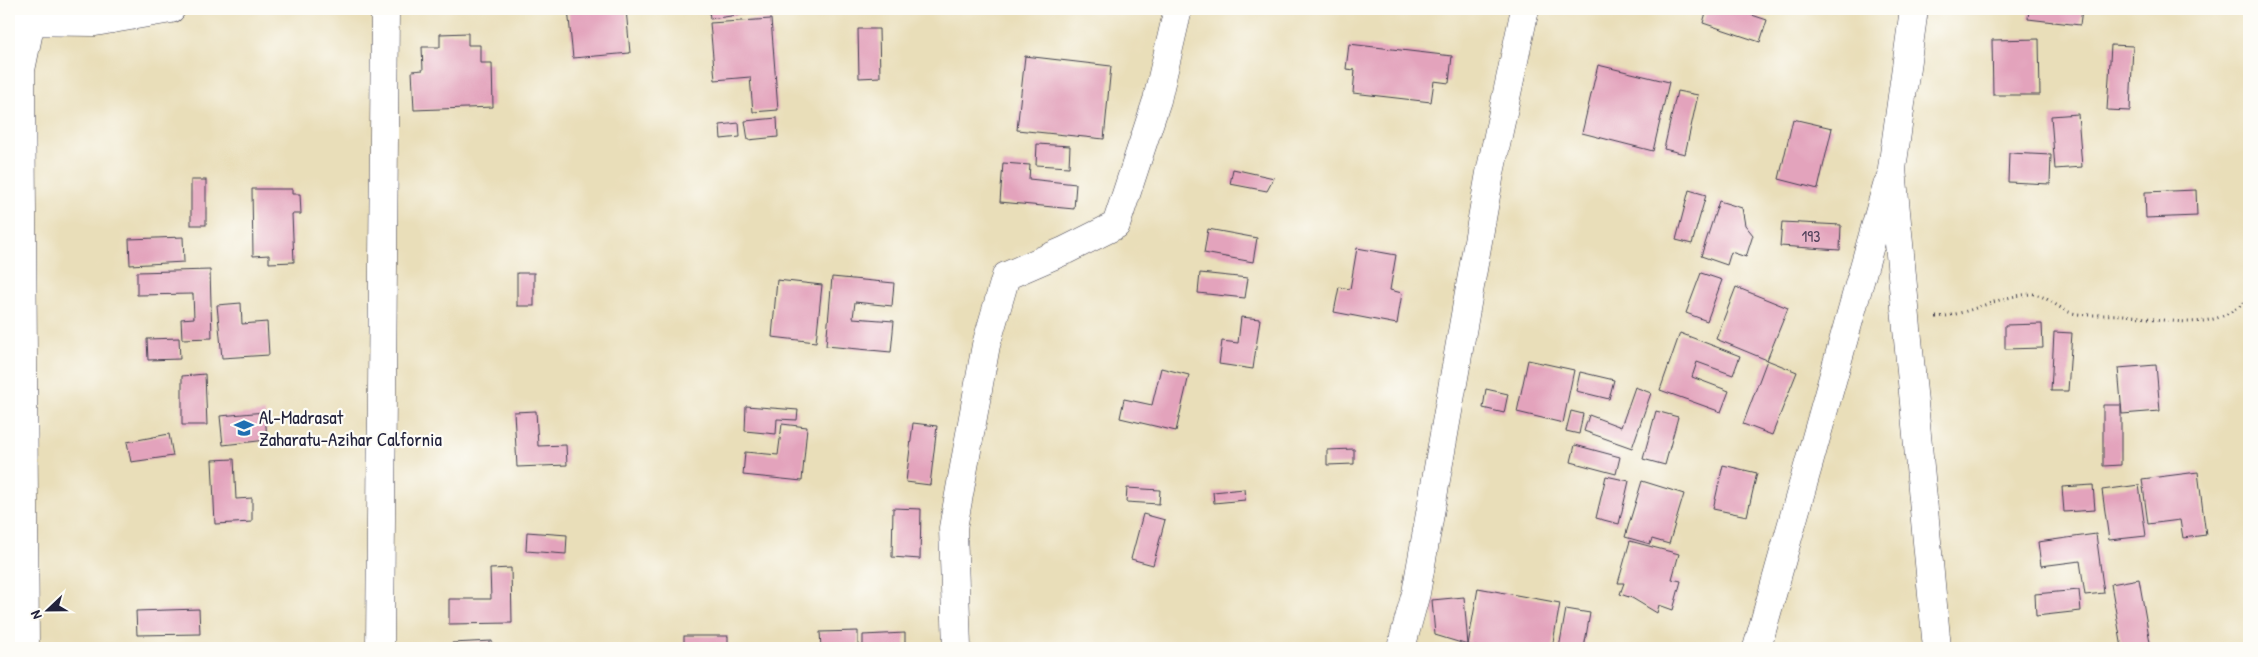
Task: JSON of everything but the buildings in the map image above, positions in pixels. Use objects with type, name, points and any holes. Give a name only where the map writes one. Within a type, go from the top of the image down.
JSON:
[{"type":"street","points":[[25,648],[20,21],[95,22],[171,9]]},
{"type":"street","points":[[380,648],[385,9]]},
{"type":"street","points":[[957,648],[953,528],[986,345],[1006,276],[1116,225],[1157,100],[1178,9]]},
{"type":"street","points":[[1401,648],[1416,593],[1490,173],[1525,9]]},
{"type":"street","points":[[1756,648],[1892,169],[1914,9]]},
{"type":"street","points":[[1892,169],[1937,648]]},
{"type":"path","points":[[1905,320],[1955,316],[1996,299],[2034,294],[2070,312],[2124,316],[2166,322],[2208,322],[2240,307],[2249,298]]},
{"type":"place","name":"Al-Madrasat Zaharatu-Azihar Calfornia","points":[[244,428]]}]
